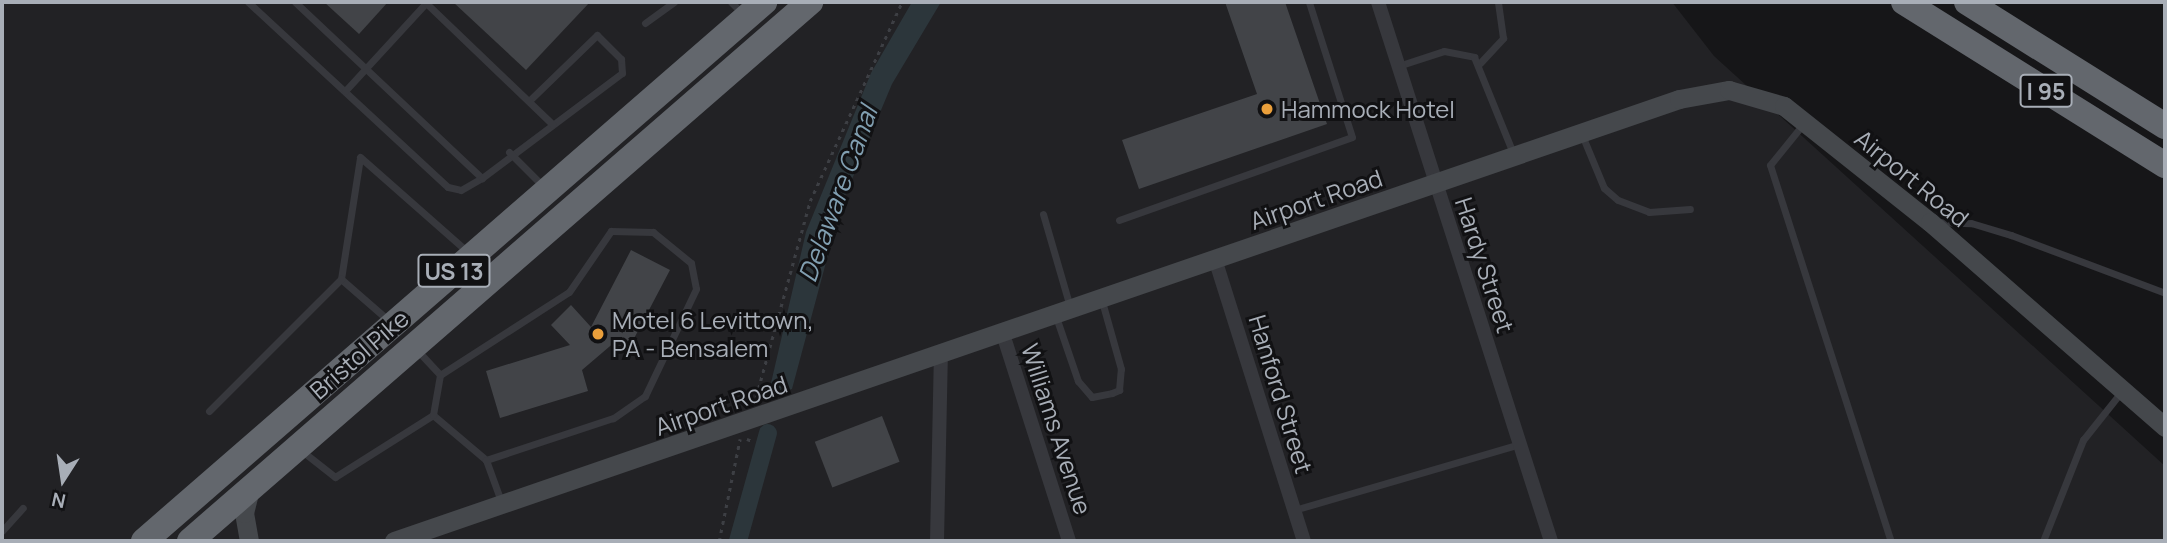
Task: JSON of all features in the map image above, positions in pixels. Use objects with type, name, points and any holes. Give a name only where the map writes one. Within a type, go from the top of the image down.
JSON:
[{"type":"highway","name":"Bristol Pike","points":[[190,541],[810,2]]},
{"type":"highway","name":"I 95","points":[[1904,2],[2165,165]]},
{"type":"highway","name":"I 95","points":[[1967,2],[2165,126]]},
{"type":"highway","name":"Bristol Pike","points":[[144,541],[548,190],[747,7]]},
{"type":"street","name":"Hardy Street","points":[[1378,2],[1434,185],[1551,541]]},
{"type":"street","name":"Airport Road","points":[[394,541],[1679,99],[1729,90],[1775,101],[1804,123],[1930,222],[2124,388],[2165,427]]},
{"type":"street","name":"Hanford Street","points":[[1215,259],[1304,541]]},
{"type":"street","name":"Williams Avenue","points":[[1002,331],[1069,541]]},
{"type":"street","points":[[937,541],[941,352]]},
{"type":"street","points":[[249,541],[244,513],[250,489]]},
{"type":"lane","points":[[248,2],[449,187],[461,190],[482,178],[509,152],[622,73],[621,59],[597,35],[531,99]]},
{"type":"lane","points":[[295,2],[482,178]]},
{"type":"lane","points":[[645,23],[674,2]]},
{"type":"lane","points":[[1119,220],[1352,137],[1309,2]]},
{"type":"lane","points":[[1480,63],[1503,38],[1498,2]]},
{"type":"lane","points":[[345,91],[426,3],[531,99],[552,124]]},
{"type":"lane","points":[[1398,66],[1455,51],[1480,63],[1514,157]]},
{"type":"lane","points":[[1804,123],[1770,166],[1891,541]]},
{"type":"lane","points":[[1582,134],[1604,188],[1618,200],[1649,212],[1690,209]]},
{"type":"lane","points":[[509,152],[548,190]]},
{"type":"lane","points":[[209,411],[341,279],[360,157],[472,255]]},
{"type":"lane","points":[[1043,214],[1078,381],[1092,397],[1119,390],[1122,369],[1101,298]]},
{"type":"lane","points":[[1930,222],[1971,223],[2011,235],[2165,293]]},
{"type":"lane","points":[[298,447],[335,477],[433,415],[440,375],[569,292],[611,231],[653,232],[691,263],[696,289],[645,396],[613,418],[486,460]]},
{"type":"lane","points":[[341,279],[393,325]]},
{"type":"lane","points":[[413,347],[440,375]]},
{"type":"lane","points":[[2043,541],[2083,440],[2124,388]]},
{"type":"lane","points":[[433,415],[486,460],[502,504]]},
{"type":"lane","points":[[1293,510],[1519,444]]},
{"type":"lane","points":[[2,531],[23,508]]},
{"type":"path","points":[[770,386],[758,390],[810,201],[902,2]]},
{"type":"path","points":[[719,541],[740,436]]},
{"type":"shaded area","points":[[2,2],[1672,2],[1714,56],[2165,466],[2165,541],[2,541]]},
{"type":"water","points":[[912,2],[941,2],[892,84],[842,203],[792,389],[768,396],[806,232],[871,73]]},
{"type":"building","points":[[324,2],[388,2],[359,34]]},
{"type":"building","points":[[453,2],[590,2],[526,70]]},
{"type":"building","name":"Hammock Hotel","points":[[1225,2],[1285,2],[1327,124],[1139,189],[1122,140],[1257,94]]},
{"type":"building","name":"Motel 6 Levittown, PA - Bensalem","points":[[631,250],[670,270],[629,348],[616,341],[582,370],[588,391],[500,418],[486,371],[570,345],[551,325],[571,305],[591,327]]},
{"type":"building","points":[[882,416],[900,462],[832,488],[815,442]]},
{"type":"waterway","name":"Delaware Canal","points":[[738,541],[768,433]]},
{"type":"place","name":"Hammock Hotel","points":[[1267,109]]},
{"type":"place","name":"Motel 6 Levittown, PA - Bensalem","points":[[598,334]]}]
